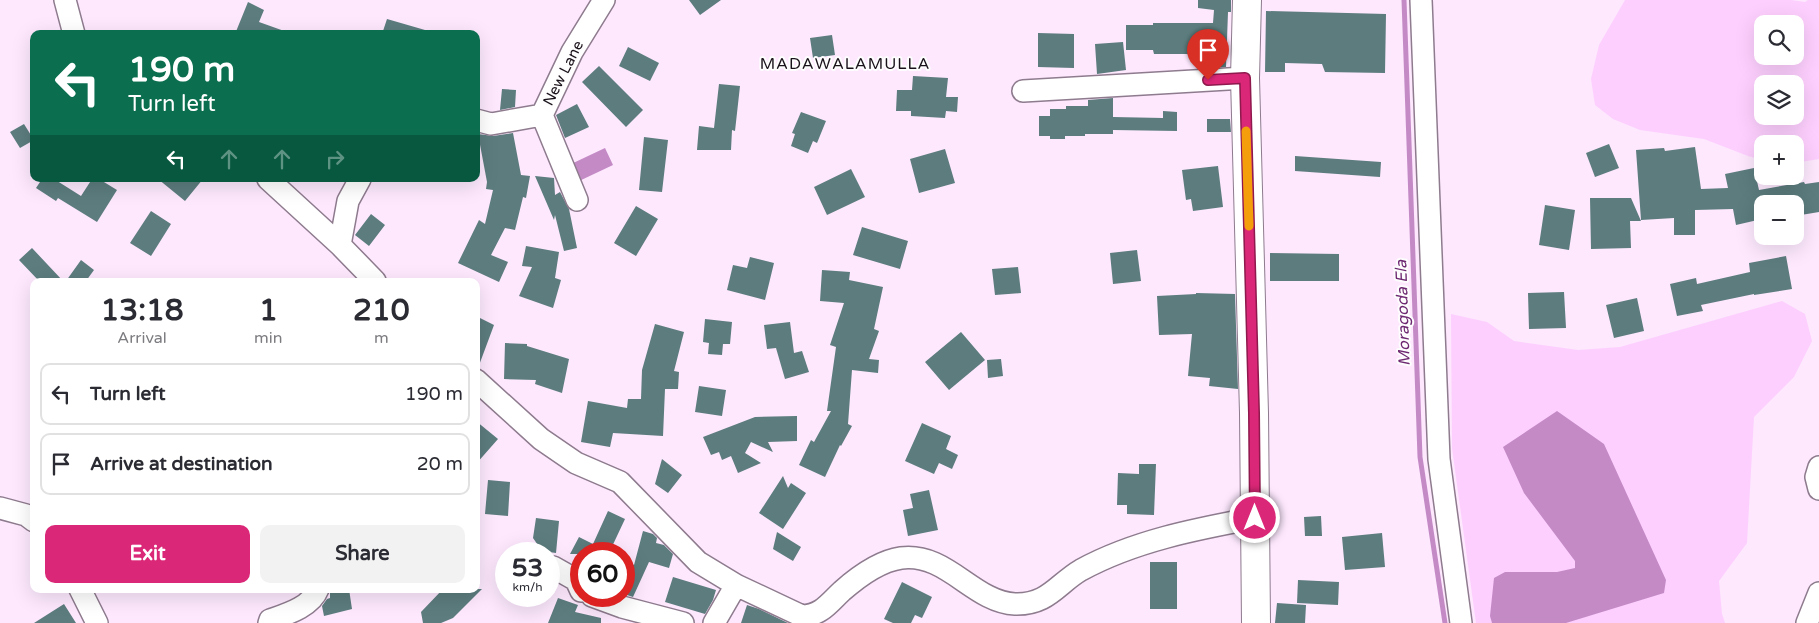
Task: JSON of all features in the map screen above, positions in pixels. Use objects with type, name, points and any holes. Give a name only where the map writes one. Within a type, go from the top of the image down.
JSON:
[{"type":"main road","points":[[1247,0],[1245,78],[1254,413],[1256,623]]},
{"type":"street","points":[[65,0],[73,30]]},
{"type":"street","name":"New Lane","points":[[480,121],[491,124],[542,114],[572,52],[604,0]]},
{"type":"street","points":[[1421,0],[1439,458],[1461,623]]},
{"type":"street","points":[[1023,91],[1245,78]]},
{"type":"street","points":[[542,114],[576,200]]},
{"type":"street","points":[[271,182],[340,245],[371,278]]},
{"type":"street","points":[[340,245],[348,202],[358,182]]},
{"type":"street","points":[[480,384],[548,444],[576,463],[620,482],[698,562],[736,585],[802,616],[813,616],[822,610],[844,589],[880,563],[902,558],[920,558],[940,565],[998,600],[1016,604],[1044,599],[1080,571],[1120,552],[1206,527],[1255,518]]},
{"type":"street","points":[[1819,467],[1816,477],[1819,489]]},
{"type":"street","points":[[0,508],[26,514],[30,518]]},
{"type":"street","points":[[714,623],[736,585]]},
{"type":"street","points":[[82,593],[97,623]]},
{"type":"street","points":[[269,623],[270,620],[294,612],[316,593]]},
{"type":"street","points":[[1807,623],[1819,593]]},
{"type":"street","points":[[622,607],[683,623]]},
{"type":"shaded area","points":[[1625,0],[1791,0],[1805,2],[1808,0],[1819,0],[1819,159],[1804,162],[1804,135],[1754,135],[1754,158],[1704,139],[1640,130],[1613,119],[1595,105],[1591,79],[1599,45]]},
{"type":"shaded area","points":[[605,148],[613,165],[577,182],[569,165]]},
{"type":"shaded area","points":[[1782,301],[1805,314],[1812,341],[1794,377],[1754,417],[1747,543],[1719,581],[1722,614],[1725,623],[1476,623],[1452,448],[1451,314],[1487,322],[1514,341],[1578,350],[1620,347]]},
{"type":"shaded area","points":[[1557,411],[1604,444],[1666,580],[1664,593],[1566,623],[1492,623],[1490,616],[1494,578],[1505,572],[1557,572],[1575,568],[1575,561],[1524,493],[1503,447]]},
{"type":"building","points":[[689,0],[721,0],[700,15]]},
{"type":"building","points":[[1198,0],[1231,0],[1231,12],[1228,12],[1226,67],[1206,68],[1203,54],[1154,54],[1153,50],[1126,50],[1126,25],[1213,23],[1214,10],[1198,8]]},
{"type":"building","points":[[248,2],[264,10],[259,22],[281,30],[237,30]]},
{"type":"building","points":[[1266,11],[1386,14],[1385,73],[1325,72],[1322,64],[1285,63],[1285,72],[1265,72]]},
{"type":"building","points":[[387,19],[425,30],[383,30]]},
{"type":"building","points":[[1038,33],[1074,34],[1074,68],[1038,67]]},
{"type":"building","points":[[832,35],[835,55],[813,58],[810,38]]},
{"type":"building","points":[[1123,42],[1126,70],[1097,74],[1095,44]]},
{"type":"building","points":[[628,47],[659,63],[650,81],[619,66]]},
{"type":"building","points":[[599,66],[643,110],[626,127],[582,82]]},
{"type":"building","points":[[913,76],[948,78],[946,97],[958,97],[957,112],[946,111],[945,118],[911,116],[911,111],[896,111],[897,90],[912,90]]},
{"type":"building","points":[[719,84],[740,86],[735,131],[732,130],[731,150],[697,150],[699,126],[714,128]]},
{"type":"building","points":[[502,89],[516,90],[515,107],[500,110]]},
{"type":"building","points":[[1113,98],[1113,117],[1163,118],[1163,111],[1177,112],[1177,131],[1113,130],[1113,134],[1065,136],[1065,139],[1050,139],[1050,136],[1039,136],[1039,116],[1050,116],[1050,109],[1066,109],[1066,106],[1088,106],[1088,100]]},
{"type":"building","points":[[577,104],[589,127],[565,138],[556,115]]},
{"type":"building","points":[[801,112],[826,121],[817,143],[813,141],[808,153],[791,146],[795,134],[792,133]]},
{"type":"building","points":[[1207,119],[1230,119],[1231,132],[1207,132]]},
{"type":"building","points":[[24,124],[30,134],[30,142],[20,148],[10,132]]},
{"type":"building","points":[[513,133],[521,175],[530,176],[526,198],[523,197],[515,230],[505,228],[491,255],[508,262],[499,282],[458,263],[479,220],[485,224],[493,190],[486,189],[487,182],[480,145],[480,134],[493,136]]},
{"type":"building","points":[[644,137],[668,140],[662,192],[639,190]]},
{"type":"building","points":[[1609,144],[1619,168],[1595,177],[1586,153]]},
{"type":"building","points":[[1695,147],[1701,189],[1728,188],[1725,174],[1754,168],[1754,185],[1758,185],[1759,190],[1787,185],[1804,185],[1804,182],[1805,184],[1819,182],[1819,212],[1804,214],[1804,195],[1754,195],[1754,221],[1736,225],[1733,209],[1695,210],[1695,235],[1674,235],[1674,218],[1641,220],[1636,150],[1664,148],[1665,151]]},
{"type":"building","points":[[945,149],[955,183],[919,193],[910,159]]},
{"type":"building","points":[[1295,156],[1381,162],[1380,177],[1295,171]]},
{"type":"building","points":[[1218,166],[1223,207],[1193,211],[1191,199],[1186,200],[1182,170]]},
{"type":"building","points":[[851,169],[865,197],[827,215],[814,187]]},
{"type":"building","points":[[535,176],[554,178],[555,195],[560,192],[569,209],[577,248],[564,251],[555,215],[554,220]]},
{"type":"building","points":[[40,182],[59,182],[81,196],[90,182],[104,182],[117,190],[97,222],[58,198],[56,201],[36,188]]},
{"type":"building","points":[[162,182],[201,182],[185,201]]},
{"type":"building","points":[[1590,198],[1631,198],[1641,221],[1630,221],[1631,248],[1591,249]]},
{"type":"building","points":[[1545,205],[1575,210],[1569,250],[1539,245]]},
{"type":"building","points":[[636,206],[658,219],[636,256],[614,243]]},
{"type":"building","points":[[151,211],[171,224],[151,256],[130,243]]},
{"type":"building","points":[[371,214],[385,225],[369,246],[355,235]]},
{"type":"building","points":[[862,227],[908,241],[900,269],[853,255]]},
{"type":"building","points":[[526,246],[559,252],[555,278],[561,280],[553,308],[519,296],[532,267],[522,266]]},
{"type":"building","points":[[32,248],[60,278],[36,278],[19,260]]},
{"type":"building","points":[[1137,250],[1141,281],[1113,284],[1110,253]]},
{"type":"building","points":[[1270,253],[1339,254],[1339,281],[1270,281]]},
{"type":"building","points":[[1786,256],[1792,289],[1754,294],[1701,305],[1703,311],[1677,316],[1670,284],[1696,278],[1697,284],[1750,272],[1749,263]]},
{"type":"building","points":[[750,257],[774,263],[765,300],[727,290],[733,265],[747,268]]},
{"type":"building","points":[[81,260],[94,270],[88,278],[68,278]]},
{"type":"building","points":[[1018,267],[1021,293],[995,295],[992,269]]},
{"type":"building","points":[[822,270],[850,272],[849,280],[883,287],[874,329],[879,331],[869,359],[879,360],[878,373],[852,370],[848,424],[852,426],[840,445],[825,477],[799,465],[811,440],[814,442],[831,411],[827,411],[836,347],[830,345],[844,303],[820,301]]},
{"type":"building","points":[[1564,292],[1566,328],[1529,329],[1528,293]]},
{"type":"building","points":[[1196,293],[1235,294],[1238,389],[1209,386],[1210,378],[1188,376],[1192,334],[1159,335],[1157,296]]},
{"type":"building","points":[[1637,298],[1644,331],[1614,338],[1606,305]]},
{"type":"building","points":[[480,318],[494,325],[480,363]]},
{"type":"building","points":[[705,319],[732,322],[730,344],[723,344],[722,355],[708,354],[709,343],[703,342]]},
{"type":"building","points":[[790,322],[794,353],[802,351],[809,372],[785,379],[776,348],[767,349],[764,325]]},
{"type":"building","points":[[655,324],[684,332],[674,371],[679,372],[678,389],[665,389],[663,436],[613,433],[610,447],[581,442],[588,401],[627,408],[628,399],[641,399],[642,370]]},
{"type":"building","points":[[961,332],[985,360],[949,390],[925,362]]},
{"type":"building","points":[[505,343],[527,344],[527,346],[569,359],[562,393],[535,384],[536,380],[504,379]]},
{"type":"building","points":[[1001,359],[1003,376],[988,378],[987,360]]},
{"type":"building","points":[[699,386],[726,390],[722,416],[695,412]]},
{"type":"building","points":[[797,416],[797,441],[768,442],[773,452],[751,442],[745,453],[761,463],[738,473],[731,456],[722,460],[719,452],[711,455],[703,437],[755,417]]},
{"type":"building","points":[[922,423],[951,436],[946,449],[958,455],[952,469],[939,463],[934,474],[905,461]]},
{"type":"building","points":[[480,424],[498,439],[480,459]]},
{"type":"building","points":[[662,459],[682,475],[668,493],[655,484]]},
{"type":"building","points":[[1139,464],[1156,464],[1154,515],[1127,514],[1127,505],[1117,505],[1118,473],[1139,474]]},
{"type":"building","points":[[783,476],[788,488],[791,483],[806,493],[783,529],[759,513]]},
{"type":"building","points":[[488,480],[510,482],[508,516],[485,514]]},
{"type":"building","points":[[929,490],[938,530],[908,536],[903,510],[913,508],[910,494]]},
{"type":"building","points":[[608,511],[625,519],[614,542],[594,542]]},
{"type":"building","points":[[1321,516],[1322,536],[1305,536],[1304,517]]},
{"type":"building","points":[[536,518],[559,521],[557,542],[536,542],[533,538]]},
{"type":"building","points":[[643,531],[653,534],[657,538],[656,543],[664,545],[673,554],[669,568],[649,562],[635,593],[635,561]]},
{"type":"building","points":[[777,532],[801,547],[793,561],[773,549]]},
{"type":"building","points":[[1382,533],[1385,567],[1345,570],[1342,537]]},
{"type":"building","points":[[579,537],[589,542],[576,542]]},
{"type":"building","points":[[1150,562],[1177,562],[1177,609],[1150,609]]},
{"type":"building","points":[[673,577],[716,590],[705,614],[665,602]]},
{"type":"building","points":[[1298,580],[1339,582],[1338,605],[1297,603]]},
{"type":"building","points":[[902,582],[932,597],[922,618],[915,615],[911,623],[893,623],[884,619]]},
{"type":"building","points":[[330,593],[350,593],[352,609],[324,616],[322,606],[330,598]]},
{"type":"building","points":[[439,593],[478,593],[453,618],[441,623],[423,623],[421,612]]},
{"type":"building","points":[[560,599],[570,602],[570,607],[577,607],[575,612],[601,618],[601,623],[548,623],[554,607],[560,607]]},
{"type":"building","points":[[1277,603],[1306,605],[1305,623],[1275,623]]},
{"type":"building","points":[[64,604],[76,623],[34,623]]},
{"type":"building","points":[[747,605],[759,609],[788,623],[741,623]]},
{"type":"waterway","name":"Moragoda Ela","points":[[1404,0],[1420,457],[1445,623]]},
{"type":"slow traffic","points":[[1246,131],[1249,226]]},
{"type":"district","name":"MADAWALAMULLA","points":[[845,63]]},
{"type":"route","points":[[1208,80],[1245,78],[1255,518]]}]
